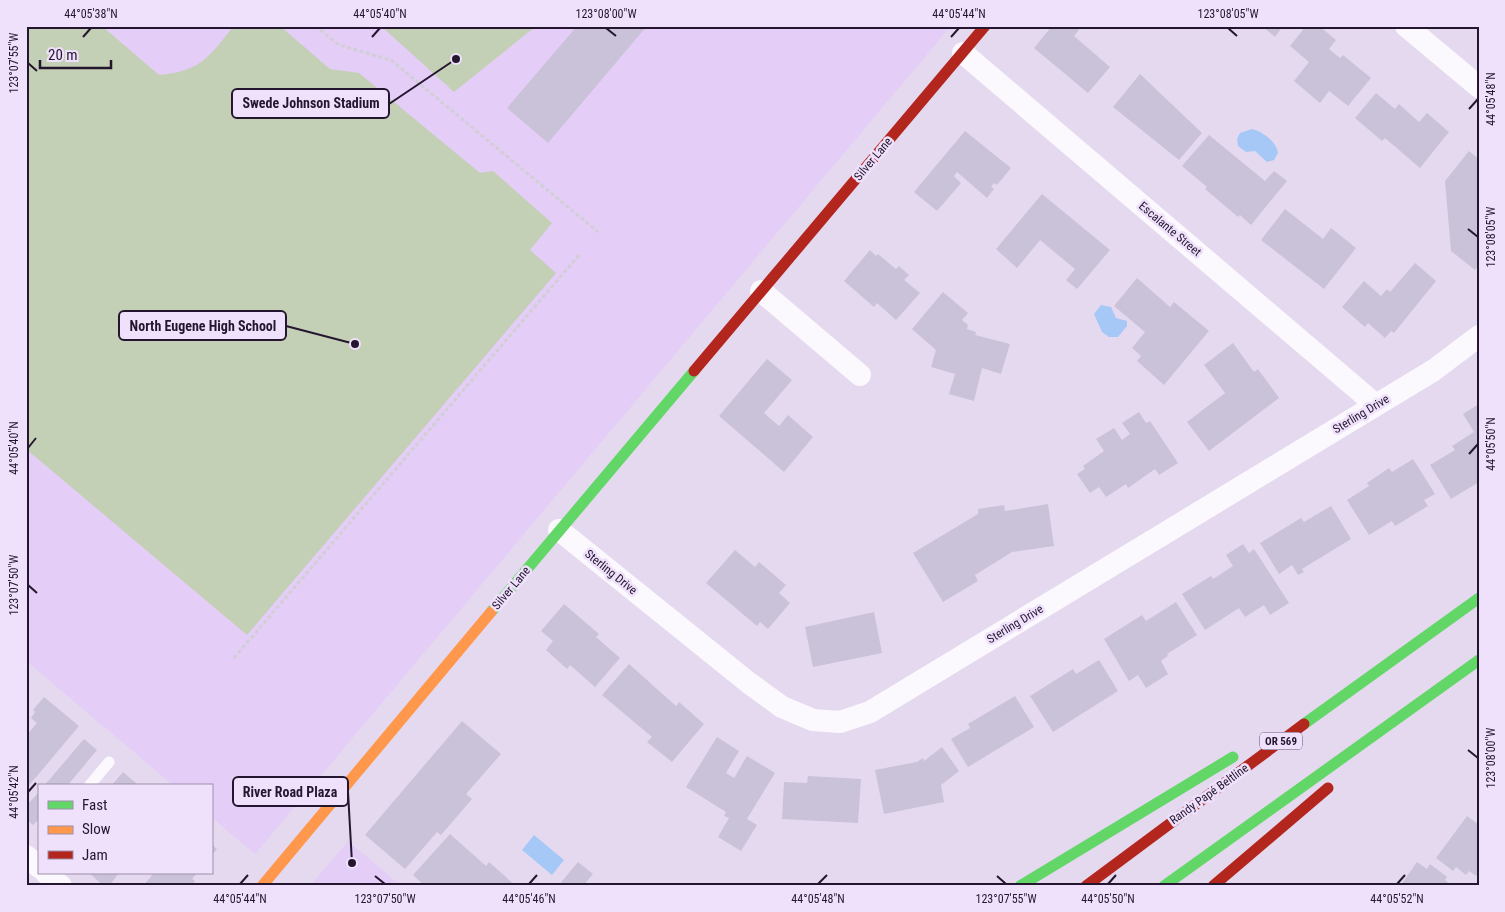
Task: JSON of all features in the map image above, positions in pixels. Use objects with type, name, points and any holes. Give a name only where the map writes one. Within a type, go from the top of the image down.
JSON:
[{"type":"main road","name":"Silver Lane","points":[[262,886],[985,26]]},
{"type":"main road","name":"Randy Papé Beltline","points":[[1086,886],[1380,668],[1479,598]]},
{"type":"main road","points":[[1364,757],[1478,661]]},
{"type":"main road","points":[[1164,886],[1478,661]]},
{"type":"main road","points":[[1271,734],[1380,668]]},
{"type":"main road","points":[[1020,886],[1246,749]]},
{"type":"main road","points":[[1213,886],[1334,783]]},
{"type":"street","points":[[1406,26],[1479,87]]},
{"type":"street","name":"Escalante Street","points":[[963,53],[1376,405]]},
{"type":"street","points":[[761,291],[860,375]]},
{"type":"street","name":"Sterling Drive","points":[[560,530],[749,683],[782,707],[813,720],[840,722],[870,712],[1434,370],[1479,336]]},
{"type":"street","points":[[47,874],[61,886]]},
{"type":"lane","points":[[91,784],[109,762]]},
{"type":"path","points":[[315,26],[339,46],[391,60],[598,232]]},
{"type":"path","points":[[234,658],[579,255]]},
{"type":"shaded area","points":[[26,26],[951,26],[255,854],[212,818],[212,784],[172,784],[26,661]]},
{"type":"shaded area","points":[[348,841],[401,886],[310,886]]},
{"type":"green space","points":[[26,26],[102,26],[159,75],[185,70],[203,61],[234,26],[280,26],[330,69],[359,73],[480,173],[493,171],[552,223],[530,250],[556,273],[247,635],[26,449]]},
{"type":"green space","points":[[381,26],[536,26],[454,92]]},
{"type":"water","points":[[1252,129],[1265,135],[1275,145],[1278,153],[1274,160],[1267,162],[1255,151],[1246,152],[1238,146],[1237,139],[1240,133]]},
{"type":"water","points":[[1101,305],[1111,307],[1116,318],[1127,321],[1127,326],[1118,337],[1109,337],[1102,332],[1094,314]]},
{"type":"water","points":[[534,835],[564,860],[552,875],[522,850]]},
{"type":"building","points":[[577,26],[647,26],[548,143],[507,108]]},
{"type":"building","points":[[1052,26],[1082,26],[1074,36],[1110,67],[1088,93],[1034,48]]},
{"type":"building","points":[[1262,26],[1283,26],[1275,37]]},
{"type":"building","points":[[1306,26],[1319,26],[1336,40],[1329,49],[1340,58],[1343,55],[1371,78],[1348,106],[1329,91],[1320,103],[1294,81],[1309,62],[1290,46]]},
{"type":"building","points":[[1140,74],[1202,133],[1179,160],[1113,107]]},
{"type":"building","points":[[1376,93],[1395,109],[1399,104],[1419,122],[1427,113],[1449,132],[1420,168],[1385,138],[1382,141],[1355,118]]},
{"type":"building","points":[[965,131],[1011,168],[997,185],[994,183],[991,187],[994,189],[987,198],[957,172],[954,176],[961,183],[937,211],[914,192]]},
{"type":"building","points":[[1209,135],[1265,181],[1274,171],[1287,181],[1251,225],[1240,215],[1238,217],[1205,189],[1207,187],[1182,166]]},
{"type":"building","points":[[1469,151],[1479,159],[1479,265],[1475,270],[1451,251],[1445,181]]},
{"type":"building","points":[[1042,194],[1110,250],[1077,289],[1066,280],[1075,269],[1040,240],[1017,268],[996,249]]},
{"type":"building","points":[[1285,209],[1323,239],[1331,228],[1356,248],[1324,289],[1261,240]]},
{"type":"building","points":[[870,250],[896,269],[899,266],[909,275],[904,280],[920,293],[896,320],[877,303],[874,307],[844,281]]},
{"type":"building","points":[[1415,263],[1436,281],[1394,333],[1391,331],[1385,338],[1368,323],[1365,327],[1342,307],[1364,281],[1381,296],[1387,289],[1390,292]]},
{"type":"building","points":[[1137,278],[1170,307],[1174,302],[1209,331],[1164,385],[1137,361],[1141,356],[1132,348],[1145,332],[1114,306]]},
{"type":"building","points":[[943,292],[968,313],[962,320],[968,325],[967,329],[976,332],[975,335],[1010,344],[1001,374],[982,368],[974,401],[949,394],[955,374],[931,367],[936,350],[912,329]]},
{"type":"building","points":[[1233,343],[1254,372],[1258,369],[1279,398],[1209,451],[1187,422],[1225,393],[1204,365]]},
{"type":"building","points":[[767,359],[792,380],[764,413],[779,426],[788,415],[813,437],[784,472],[719,416]]},
{"type":"building","points":[[1479,404],[1479,482],[1451,499],[1430,465],[1455,450],[1452,446],[1474,432],[1463,414]]},
{"type":"building","points":[[1139,412],[1146,423],[1150,421],[1178,463],[1159,475],[1155,469],[1128,488],[1126,484],[1106,497],[1099,487],[1090,493],[1077,474],[1085,469],[1083,466],[1104,451],[1096,439],[1114,428],[1122,440],[1130,434],[1122,423]]},
{"type":"building","points":[[1413,459],[1435,494],[1424,500],[1428,506],[1395,526],[1392,521],[1369,535],[1347,500],[1369,486],[1367,483],[1389,468],[1392,472]]},
{"type":"building","points":[[1048,504],[1054,546],[1012,552],[975,575],[978,581],[943,602],[913,553],[978,514],[978,509],[1004,505],[1005,511]]},
{"type":"building","points":[[1331,506],[1351,539],[1302,569],[1304,572],[1298,575],[1292,565],[1279,574],[1260,543],[1301,518],[1304,522]]},
{"type":"building","points":[[1243,544],[1249,553],[1254,549],[1289,603],[1270,615],[1264,605],[1245,617],[1239,608],[1205,630],[1182,594],[1211,576],[1213,579],[1233,566],[1226,555]]},
{"type":"building","points":[[735,550],[755,567],[759,562],[786,585],[779,593],[790,603],[768,629],[760,622],[757,626],[706,583]]},
{"type":"building","points":[[1176,602],[1197,635],[1167,654],[1168,656],[1161,661],[1168,674],[1146,688],[1138,675],[1129,681],[1104,639],[1142,615],[1146,621]]},
{"type":"building","points":[[564,604],[599,634],[596,637],[620,658],[595,687],[570,665],[567,669],[546,650],[553,641],[541,631]]},
{"type":"building","points":[[874,612],[882,653],[813,667],[805,627]]},
{"type":"building","points":[[1099,660],[1118,691],[1053,732],[1030,696],[1073,669],[1076,674]]},
{"type":"building","points":[[629,664],[676,706],[679,702],[704,724],[672,762],[647,742],[652,737],[602,695]]},
{"type":"building","points":[[1015,696],[1034,727],[968,767],[951,739],[970,728],[968,724]]},
{"type":"building","points":[[44,697],[79,726],[26,789],[26,736],[37,723],[31,718],[35,712],[33,710]]},
{"type":"building","points":[[462,721],[501,754],[466,794],[472,799],[441,835],[437,832],[405,869],[365,835]]},
{"type":"building","points":[[717,737],[739,751],[726,773],[734,778],[747,756],[775,773],[747,819],[757,825],[741,851],[718,837],[729,818],[724,816],[726,812],[686,787]]},
{"type":"building","points":[[84,739],[97,750],[69,784],[46,784]]},
{"type":"building","points":[[942,747],[959,771],[941,785],[944,802],[884,814],[875,770],[917,762],[923,758],[924,761]]},
{"type":"building","points":[[123,772],[136,783],[135,784],[113,784]]},
{"type":"building","points":[[808,776],[861,779],[858,823],[782,819],[784,782],[807,783]]},
{"type":"building","points":[[38,793],[38,820],[33,825],[26,819],[26,806]]},
{"type":"building","points":[[1467,816],[1479,825],[1479,872],[1476,876],[1469,871],[1466,875],[1456,867],[1453,871],[1436,858]]},
{"type":"building","points":[[450,834],[486,866],[489,862],[516,886],[425,886],[413,875]]},
{"type":"building","points":[[212,845],[217,849],[212,855]]},
{"type":"building","points":[[578,862],[593,874],[583,886],[558,886]]},
{"type":"building","points":[[1417,862],[1427,869],[1430,864],[1447,877],[1445,880],[1453,886],[1400,886]]},
{"type":"building","points":[[90,874],[118,874],[109,886],[104,886]]},
{"type":"building","points":[[153,874],[196,874],[192,879],[195,881],[191,886],[143,886]]},
{"type":"traffic: fast","points":[[491,612],[694,371]]},
{"type":"traffic: fast","points":[[1304,724],[1479,598]]},
{"type":"traffic: fast","points":[[1164,886],[1479,660]]},
{"type":"traffic: fast","points":[[1020,886],[1233,757]]},
{"type":"traffic: slow","points":[[262,886],[491,612]]},
{"type":"traffic: jam","points":[[694,371],[985,26]]},
{"type":"traffic: jam","points":[[1086,886],[1304,724]]},
{"type":"traffic: jam","points":[[1213,886],[1328,788]]},
{"type":"place","name":"Swede Johnson Stadium","points":[[456,59]]},
{"type":"place","name":"North Eugene High School","points":[[355,344]]},
{"type":"place","name":"River Road Plaza","points":[[352,863]]}]
